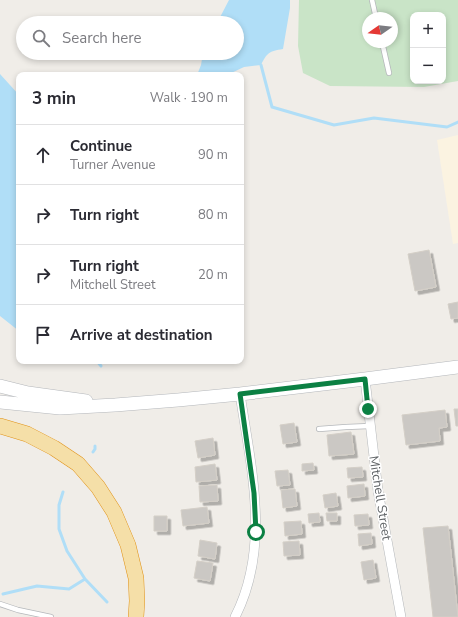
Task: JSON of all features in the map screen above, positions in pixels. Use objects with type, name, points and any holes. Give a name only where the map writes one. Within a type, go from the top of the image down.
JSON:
[{"type":"highway","points":[[0,426],[27,434],[54,448],[78,464],[98,487],[114,512],[128,545],[136,578],[136,617]]},
{"type":"main road","points":[[0,402],[60,408],[115,405],[240,394],[458,367]]},
{"type":"main road","points":[[0,386],[28,393],[115,405]]},
{"type":"street","name":"Mitchell Street","points":[[365,379],[378,491],[401,617]]},
{"type":"street","points":[[236,617],[246,594],[251,574],[256,532],[254,493],[240,394]]},
{"type":"lane","points":[[372,0],[375,12]]},
{"type":"lane","points":[[383,48],[389,73]]},
{"type":"lane","points":[[319,429],[370,426]]},
{"type":"lane","points":[[0,604],[18,610],[51,616]]},
{"type":"shaded area","points":[[458,135],[458,243],[453,244],[437,140]]},
{"type":"green space","points":[[299,0],[458,0],[458,81],[446,83],[446,12],[410,12],[410,84],[441,84],[424,87],[330,86],[303,73],[298,46]]},
{"type":"water","points":[[229,0],[290,0],[283,49],[269,53],[261,65],[244,67],[233,72],[198,72],[202,60],[244,60],[244,16],[221,16]]},
{"type":"water","points":[[0,74],[16,92],[16,329],[0,316]]},
{"type":"building","points":[[429,250],[436,287],[415,291],[408,254]]},
{"type":"building","points":[[458,302],[458,318],[451,319],[448,304]]},
{"type":"building","points":[[454,409],[458,409],[458,426],[456,426]]},
{"type":"building","points":[[445,410],[447,427],[439,428],[440,441],[406,445],[402,415]]},
{"type":"building","points":[[294,423],[297,442],[283,444],[280,425]]},
{"type":"building","points":[[351,432],[354,454],[329,456],[327,435]]},
{"type":"building","points":[[213,438],[215,455],[198,458],[195,441]]},
{"type":"building","points":[[313,463],[314,470],[302,471],[302,464]]},
{"type":"building","points":[[215,464],[217,480],[196,482],[195,467]]},
{"type":"building","points":[[362,467],[363,477],[348,478],[347,468]]},
{"type":"building","points":[[288,470],[290,485],[277,486],[275,471]]},
{"type":"building","points":[[364,484],[365,496],[348,498],[347,486]]},
{"type":"building","points":[[217,485],[218,501],[200,502],[199,486]]},
{"type":"building","points":[[295,489],[297,506],[283,508],[281,490]]},
{"type":"building","points":[[336,493],[338,506],[325,508],[323,495]]},
{"type":"building","points":[[207,507],[209,523],[183,526],[181,510]]},
{"type":"building","points":[[319,513],[320,522],[309,523],[308,514]]},
{"type":"building","points":[[326,513],[337,513],[337,521],[327,521]]},
{"type":"building","points":[[368,514],[369,525],[355,526],[354,515]]},
{"type":"building","points":[[154,516],[167,516],[167,531],[154,531]]},
{"type":"building","points":[[301,521],[302,534],[285,536],[284,522]]},
{"type":"building","points":[[448,526],[458,617],[433,617],[423,528]]},
{"type":"building","points":[[371,533],[372,544],[359,546],[358,534]]},
{"type":"building","points":[[200,540],[217,543],[215,559],[198,556]]},
{"type":"building","points":[[299,541],[300,555],[284,556],[283,542]]},
{"type":"building","points":[[373,560],[376,578],[364,580],[361,562]]},
{"type":"building","points":[[197,561],[213,563],[210,581],[194,578]]},
{"type":"waterway","points":[[261,65],[272,107],[334,125],[374,118],[447,127],[458,122]]},
{"type":"waterway","points":[[93,452],[95,446]]},
{"type":"waterway","points":[[63,492],[59,505],[59,529],[67,551],[85,579],[107,602]]},
{"type":"waterway","points":[[3,594],[37,586],[69,589],[85,579]]},
{"type":"route","points":[[256,532],[254,493],[240,394],[365,379],[368,409]]}]
